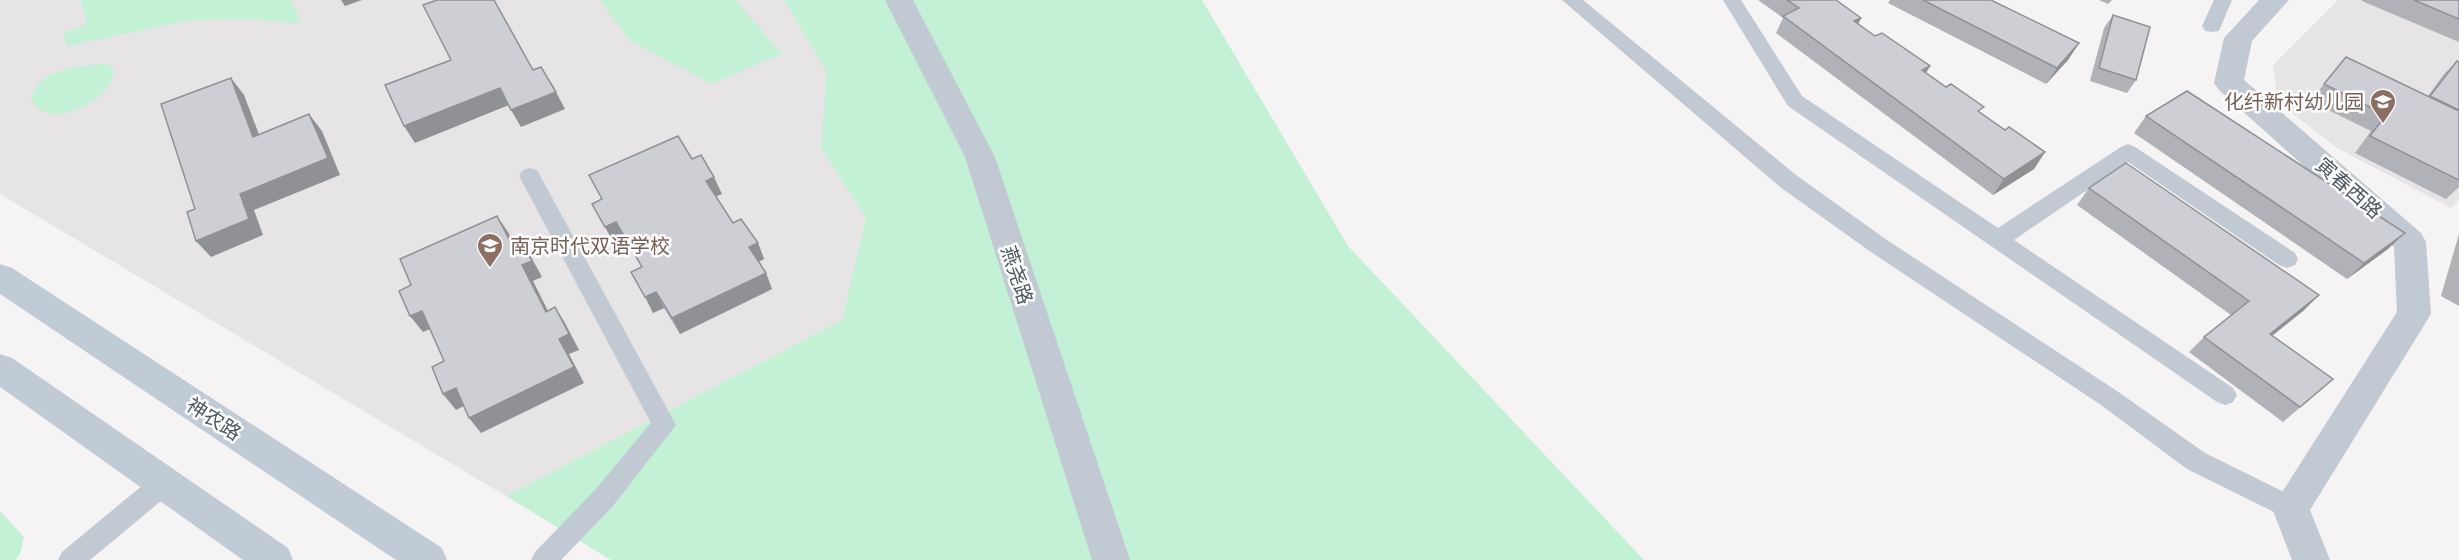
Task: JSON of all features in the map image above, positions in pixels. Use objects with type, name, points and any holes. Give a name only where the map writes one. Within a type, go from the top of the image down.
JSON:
[{"type":"street","name":"燕尧路","points":[[899,0],[980,157],[1111,560]]},
{"type":"street","name":"寅春西路","points":[[2275,0],[2238,38],[2229,83],[2410,242],[2414,314],[2291,508]]},
{"type":"street","name":"神农路","points":[[0,277],[428,560]]},
{"type":"street","points":[[0,368],[274,560]]},
{"type":"street","points":[[2291,508],[2311,560]]},
{"type":"lane","points":[[1571,0],[1788,181],[1876,244],[2091,385],[2196,461],[2291,508]]},
{"type":"lane","points":[[1732,0],[1795,101],[2225,395]]},
{"type":"lane","points":[[2212,26],[2223,0]]},
{"type":"lane","points":[[1997,240],[2128,152],[2287,259]]},
{"type":"lane","points":[[530,176],[664,425],[603,499],[544,560]]},
{"type":"lane","points":[[71,560],[164,483]]},
{"type":"shaded area","name":"南京时代双语学校","points":[[0,0],[784,0],[827,73],[822,148],[866,218],[842,320],[506,496],[0,194]]},
{"type":"shaded area","name":"化纤新村幼儿园","points":[[2338,0],[2459,0],[2459,199],[2451,208],[2337,148],[2278,102],[2273,65]]},
{"type":"green space","points":[[81,0],[291,0],[302,24],[251,19],[191,20],[67,46],[63,33],[87,24]]},
{"type":"green space","points":[[600,0],[735,0],[782,54],[711,84],[629,40]]},
{"type":"green space","points":[[784,0],[1202,0],[1348,246],[1644,560],[611,560],[506,496],[842,320],[866,218],[821,148],[827,73]]},
{"type":"green space","points":[[105,63],[114,69],[111,81],[92,102],[78,109],[64,113],[51,113],[39,109],[31,100],[35,89],[50,75],[72,68]]},
{"type":"green space","points":[[0,511],[24,537],[20,554],[15,560],[0,560]]},
{"type":"building","points":[[437,0],[494,0],[533,70],[541,67],[556,92],[511,110],[500,88],[404,126],[385,85],[451,60],[423,5]]},
{"type":"building","points":[[1787,0],[1836,0],[1861,18],[1854,21],[1875,36],[1882,33],[1930,66],[1922,70],[1946,87],[1951,84],[1984,107],[1978,111],[2005,130],[2009,127],[2045,152],[2004,179],[1783,16],[1799,8]]},
{"type":"building","points":[[1923,0],[1991,0],[2079,43],[2057,68]]},
{"type":"building","points":[[2414,0],[2459,0],[2459,19]]},
{"type":"building","points":[[2113,15],[2150,27],[2136,80],[2099,68]]},
{"type":"building","points":[[2346,57],[2459,111],[2459,180],[2370,136],[2386,115],[2324,84]]},
{"type":"building","points":[[2457,61],[2459,62],[2459,110],[2430,96]]},
{"type":"building","points":[[231,78],[253,137],[309,114],[328,158],[240,194],[249,219],[196,241],[187,212],[195,209],[161,104]]},
{"type":"building","points":[[2187,91],[2405,233],[2364,263],[2146,116]]},
{"type":"building","points":[[678,136],[692,159],[701,155],[714,177],[706,181],[733,223],[741,219],[758,243],[749,247],[766,273],[672,318],[656,292],[645,297],[631,272],[642,267],[616,222],[605,227],[592,204],[602,199],[589,175]]},
{"type":"building","points":[[2126,163],[2319,295],[2270,334],[2333,379],[2300,407],[2204,337],[2249,301],[2089,188]]},
{"type":"building","points":[[497,216],[510,241],[519,237],[532,261],[522,265],[546,312],[555,307],[569,334],[559,339],[574,367],[469,418],[456,388],[443,394],[432,367],[444,361],[422,311],[410,316],[399,291],[411,285],[400,259]]},
{"type":"place","name":"化纤新村幼儿园","points":[[2383,125]]},
{"type":"place","name":"南京时代双语学校","points":[[490,269]]}]
